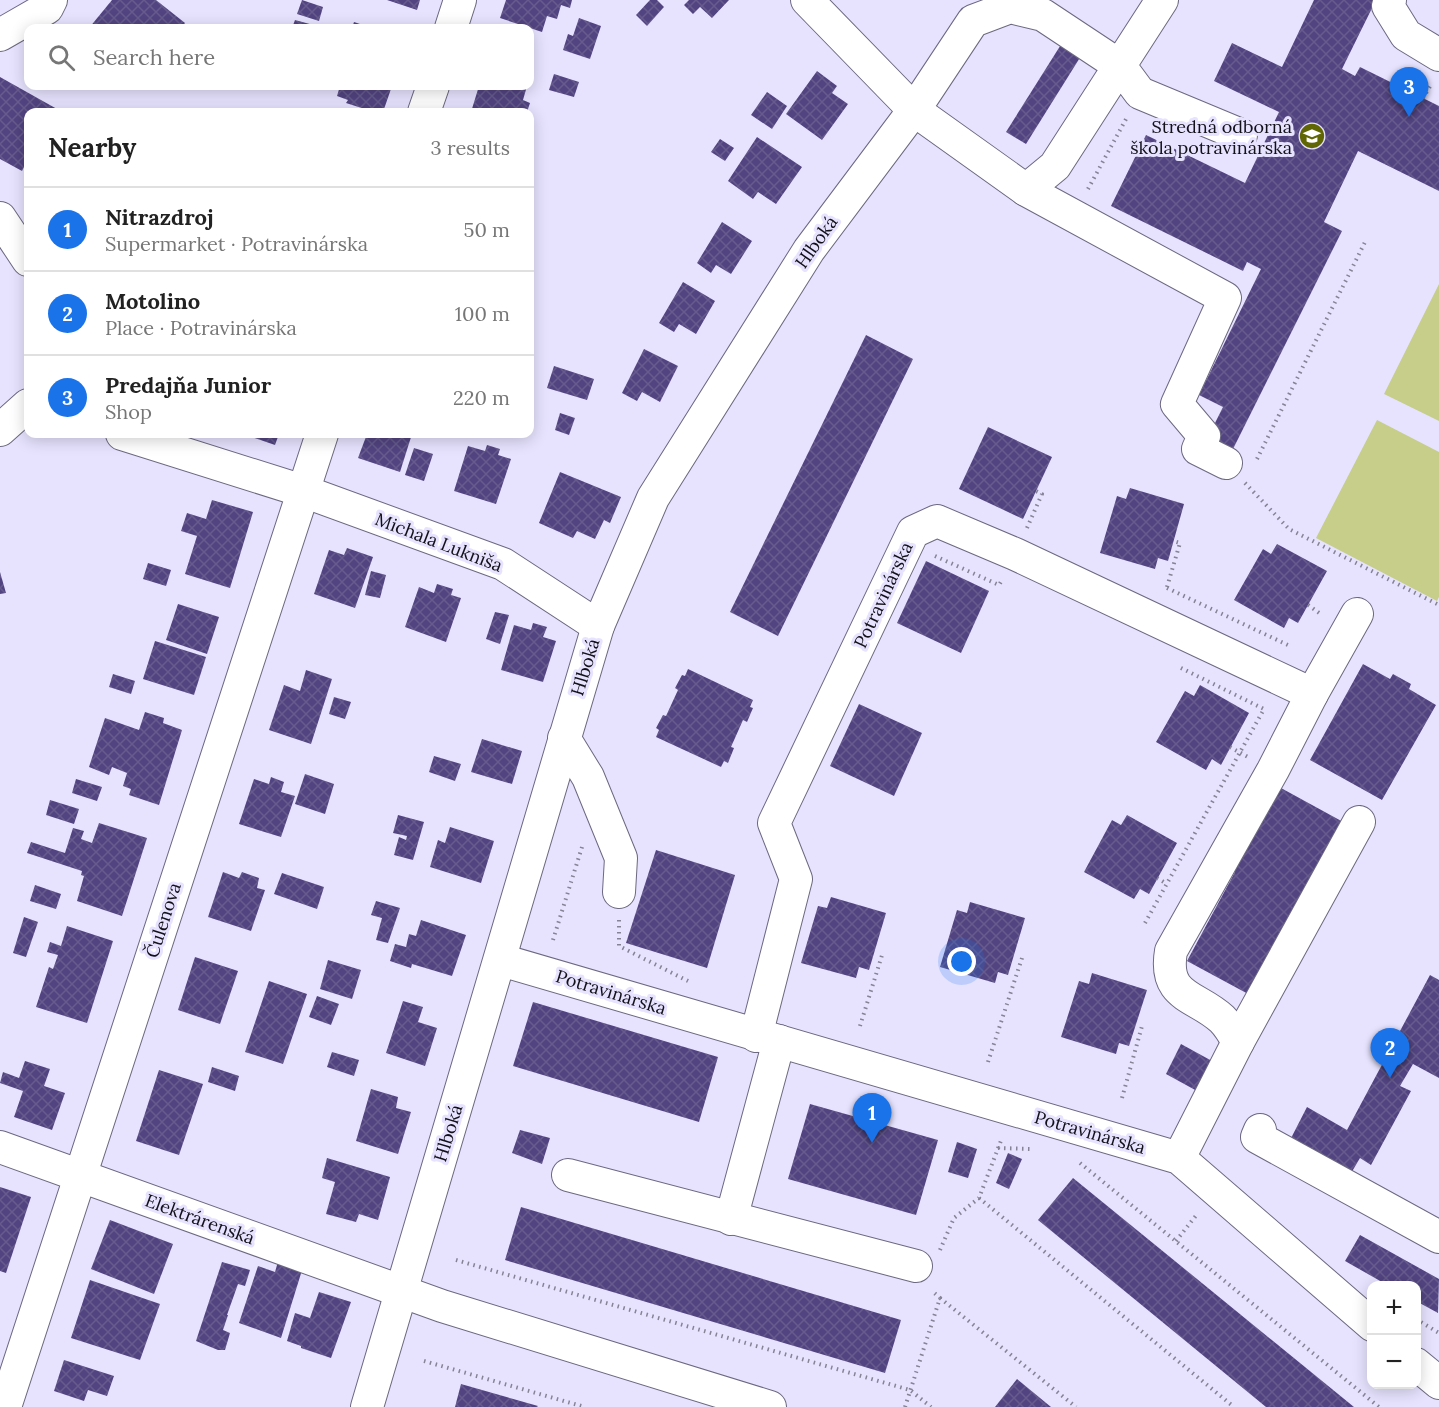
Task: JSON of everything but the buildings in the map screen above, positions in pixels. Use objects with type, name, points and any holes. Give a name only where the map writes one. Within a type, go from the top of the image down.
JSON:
[{"type":"street","points":[[0,34],[47,8],[51,0]]},
{"type":"street","points":[[452,24],[460,0]]},
{"type":"street","points":[[807,0],[914,110],[1026,190],[1225,298],[1177,404],[1204,436],[1198,449],[1240,462]]},
{"type":"street","points":[[1026,190],[1055,166],[1162,0]]},
{"type":"street","points":[[1390,0],[1388,6],[1406,35],[1439,55]]},
{"type":"street","name":"Hlboká","points":[[367,1407],[598,627],[653,498],[809,250],[914,110],[973,21],[1010,7],[1043,15],[1120,66],[1140,93],[1241,135]]},
{"type":"street","points":[[425,108],[432,90]]},
{"type":"street","points":[[0,218],[24,254]]},
{"type":"street","name":"Michala Lukniša","points":[[135,438],[303,491],[503,564],[598,627]]},
{"type":"street","name":"Čulenova","points":[[5,1407],[321,438]]},
{"type":"street","name":"Potravinárska","points":[[768,1038],[796,879],[774,823],[913,532],[937,520],[1015,554],[1312,694]]},
{"type":"street","points":[[1238,1042],[1231,1028],[1221,1018],[1187,997],[1177,988],[1171,977],[1169,964],[1171,951],[1268,780],[1312,694],[1357,614]]},
{"type":"street","points":[[564,738],[588,777],[621,858],[619,892]]},
{"type":"street","points":[[1179,1158],[1238,1042],[1359,822]]},
{"type":"street","name":"Potravinárska","points":[[501,960],[1179,1158],[1367,1321]]},
{"type":"street","points":[[731,1219],[768,1038]]},
{"type":"street","points":[[1260,1130],[1257,1137],[1439,1237]]},
{"type":"street","name":"Elektrárenská","points":[[0,1147],[400,1291]]},
{"type":"street","points":[[568,1175],[927,1269]]},
{"type":"street","points":[[400,1291],[770,1407]]},
{"type":"street","points":[[1421,1368],[1439,1383]]},
{"type":"path","points":[[1074,216],[1128,115]]},
{"type":"path","points":[[1365,242],[1240,462],[1289,529],[1439,605]]},
{"type":"path","points":[[927,553],[999,585],[1042,494],[1036,491]]},
{"type":"path","points":[[1157,621],[1180,543],[1173,541]]},
{"type":"path","points":[[1167,588],[1290,646]]},
{"type":"path","points":[[1145,923],[1264,709],[1178,668],[1192,638]]},
{"type":"path","points":[[553,940],[584,840]]},
{"type":"path","points":[[619,892],[620,946],[698,986]]},
{"type":"path","points":[[860,1026],[882,952]]},
{"type":"path","points":[[988,1062],[1022,958]]},
{"type":"path","points":[[1122,1098],[1142,1026]]},
{"type":"path","points":[[1012,1109],[978,1198],[954,1218],[927,1269],[940,1298],[1076,1407]]},
{"type":"path","points":[[998,1148],[1041,1149]]},
{"type":"path","points":[[1072,1156],[1379,1407]]},
{"type":"path","points":[[978,1198],[1234,1407]]},
{"type":"path","points":[[456,1260],[910,1390],[931,1407]]},
{"type":"path","points":[[905,1407],[940,1298]]},
{"type":"path","points":[[1421,1322],[1439,1333]]},
{"type":"path","points":[[424,1361],[585,1407]]},
{"type":"green space","points":[[1439,284],[1439,421],[1384,394]]},
{"type":"green space","points":[[1377,420],[1439,452],[1439,597],[1437,601],[1316,538]]},
{"type":"place","name":"Predajňa Junior","points":[[1409,117]]},
{"type":"place","name":"Stredná odborná škola potravinárska","points":[[1312,136]]},
{"type":"place","name":"Motolino","points":[[1390,1078]]},
{"type":"place","name":"Nitrazdroj","points":[[872,1143]]}]
